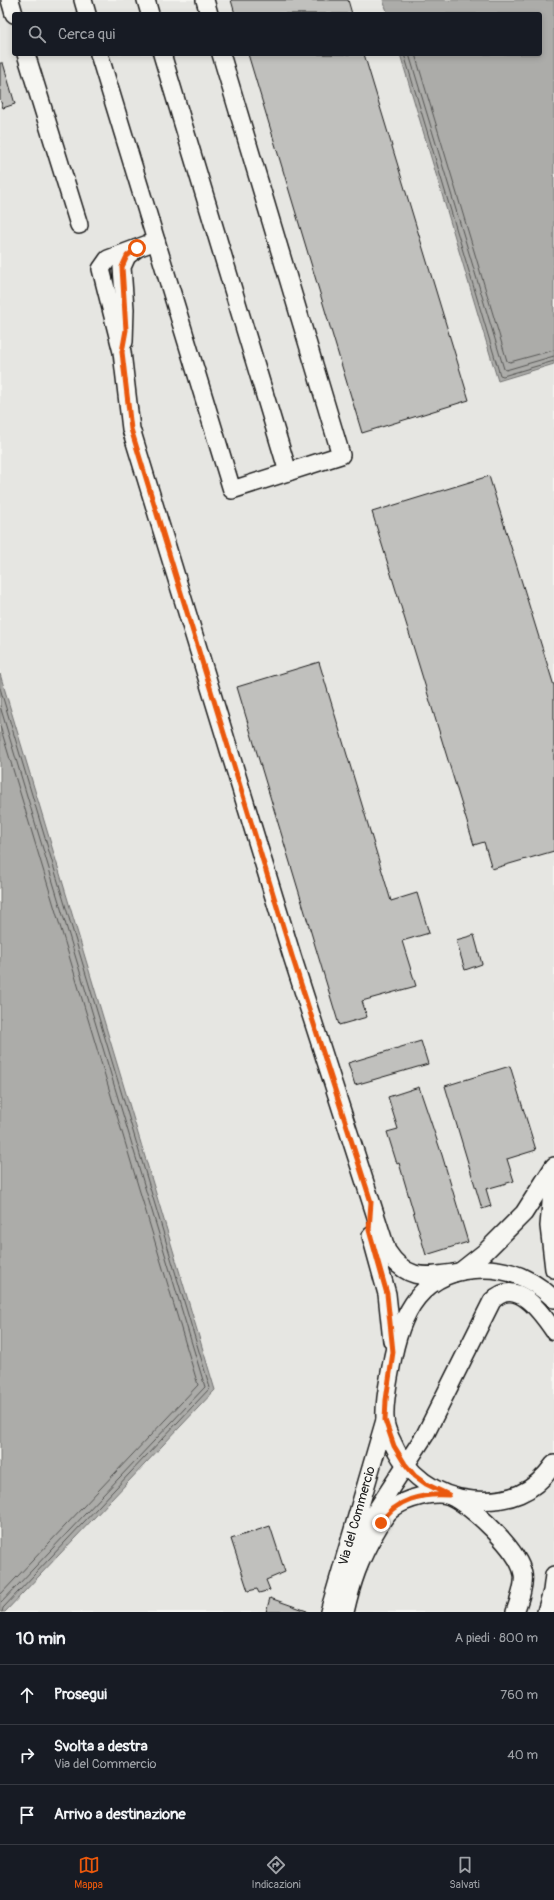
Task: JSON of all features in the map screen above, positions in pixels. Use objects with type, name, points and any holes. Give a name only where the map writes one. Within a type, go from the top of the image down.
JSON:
[{"type":"street","points":[[10,0],[13,12]]},
{"type":"street","points":[[83,0],[86,12]]},
{"type":"street","points":[[146,0],[149,12]]},
{"type":"street","points":[[204,0],[208,12]]},
{"type":"street","points":[[27,56],[79,225]]},
{"type":"street","points":[[100,56],[232,490],[341,454],[222,56]]},
{"type":"street","points":[[163,56],[288,472]]},
{"type":"street","points":[[156,241],[108,259],[101,269],[122,352],[131,429],[290,948],[387,1251],[399,1265],[411,1274],[418,1276],[427,1277],[488,1269],[510,1271],[554,1291]]},
{"type":"street","points":[[516,1612],[524,1582],[522,1569],[517,1560],[498,1534],[474,1512],[449,1495],[426,1484],[415,1476],[405,1464],[394,1446],[385,1420],[387,1393],[393,1352],[402,1320],[415,1299],[426,1289],[457,1272],[485,1252],[524,1213],[554,1166]]},
{"type":"street","points":[[554,1170],[549,1226],[554,1269]]},
{"type":"street","points":[[371,1202],[369,1230],[387,1294],[393,1352]]},
{"type":"street","points":[[534,1282],[554,1299]]},
{"type":"street","points":[[346,1557],[425,1435],[487,1307],[495,1297],[504,1292],[510,1292],[523,1297],[537,1307],[554,1331]]},
{"type":"street","name":"Via del Commercio","points":[[329,1612],[385,1420]]},
{"type":"street","points":[[449,1495],[473,1500],[504,1499],[517,1495],[537,1485],[554,1464]]},
{"type":"street","name":"Via del Commercio","points":[[345,1612],[353,1578],[365,1551],[385,1515],[398,1504],[419,1497],[438,1494],[449,1495]]},
{"type":"street","points":[[546,1612],[552,1591],[554,1575]]},
{"type":"shaded area","points":[[0,0],[383,0],[387,12],[12,12],[12,56],[401,56],[498,381],[554,364],[554,1612],[5,1612],[215,1389],[0,674]]},
{"type":"water","points":[[383,0],[554,0],[554,364],[498,381],[401,56],[542,56],[542,12],[387,12]]},
{"type":"water","points":[[0,674],[215,1390],[5,1612],[0,1612]]},
{"type":"building","points":[[231,0],[348,0],[351,12],[234,12]]},
{"type":"building","points":[[249,56],[365,56],[469,400],[362,433]]},
{"type":"building","points":[[0,63],[3,63],[15,104],[3,108],[0,99]]},
{"type":"building","points":[[489,476],[554,686],[554,851],[492,869],[484,842],[474,845],[372,512]]},
{"type":"building","points":[[319,662],[391,901],[417,893],[429,933],[402,941],[416,986],[362,1001],[367,1017],[339,1025],[237,687]]},
{"type":"building","points":[[474,935],[482,964],[465,970],[456,940]]},
{"type":"building","points":[[421,1041],[428,1064],[355,1085],[348,1063]]},
{"type":"building","points":[[510,1066],[536,1150],[507,1159],[514,1181],[486,1189],[491,1206],[482,1209],[445,1086]]},
{"type":"building","points":[[419,1087],[442,1155],[468,1242],[426,1255],[399,1163],[397,1164],[387,1132],[398,1129],[388,1097]]},
{"type":"building","points":[[270,1526],[285,1572],[266,1580],[270,1590],[259,1593],[257,1589],[248,1591],[231,1539]]},
{"type":"building","points":[[270,1598],[307,1611],[307,1612],[266,1612]]},
{"type":"route","points":[[137,248],[127,256],[122,267],[126,330],[122,352],[127,380],[131,429],[292,956],[371,1202],[369,1230],[387,1294],[393,1352],[386,1400],[385,1420],[389,1435],[399,1456],[415,1476],[426,1484],[449,1495],[428,1495],[398,1504],[385,1515],[381,1523]]}]
